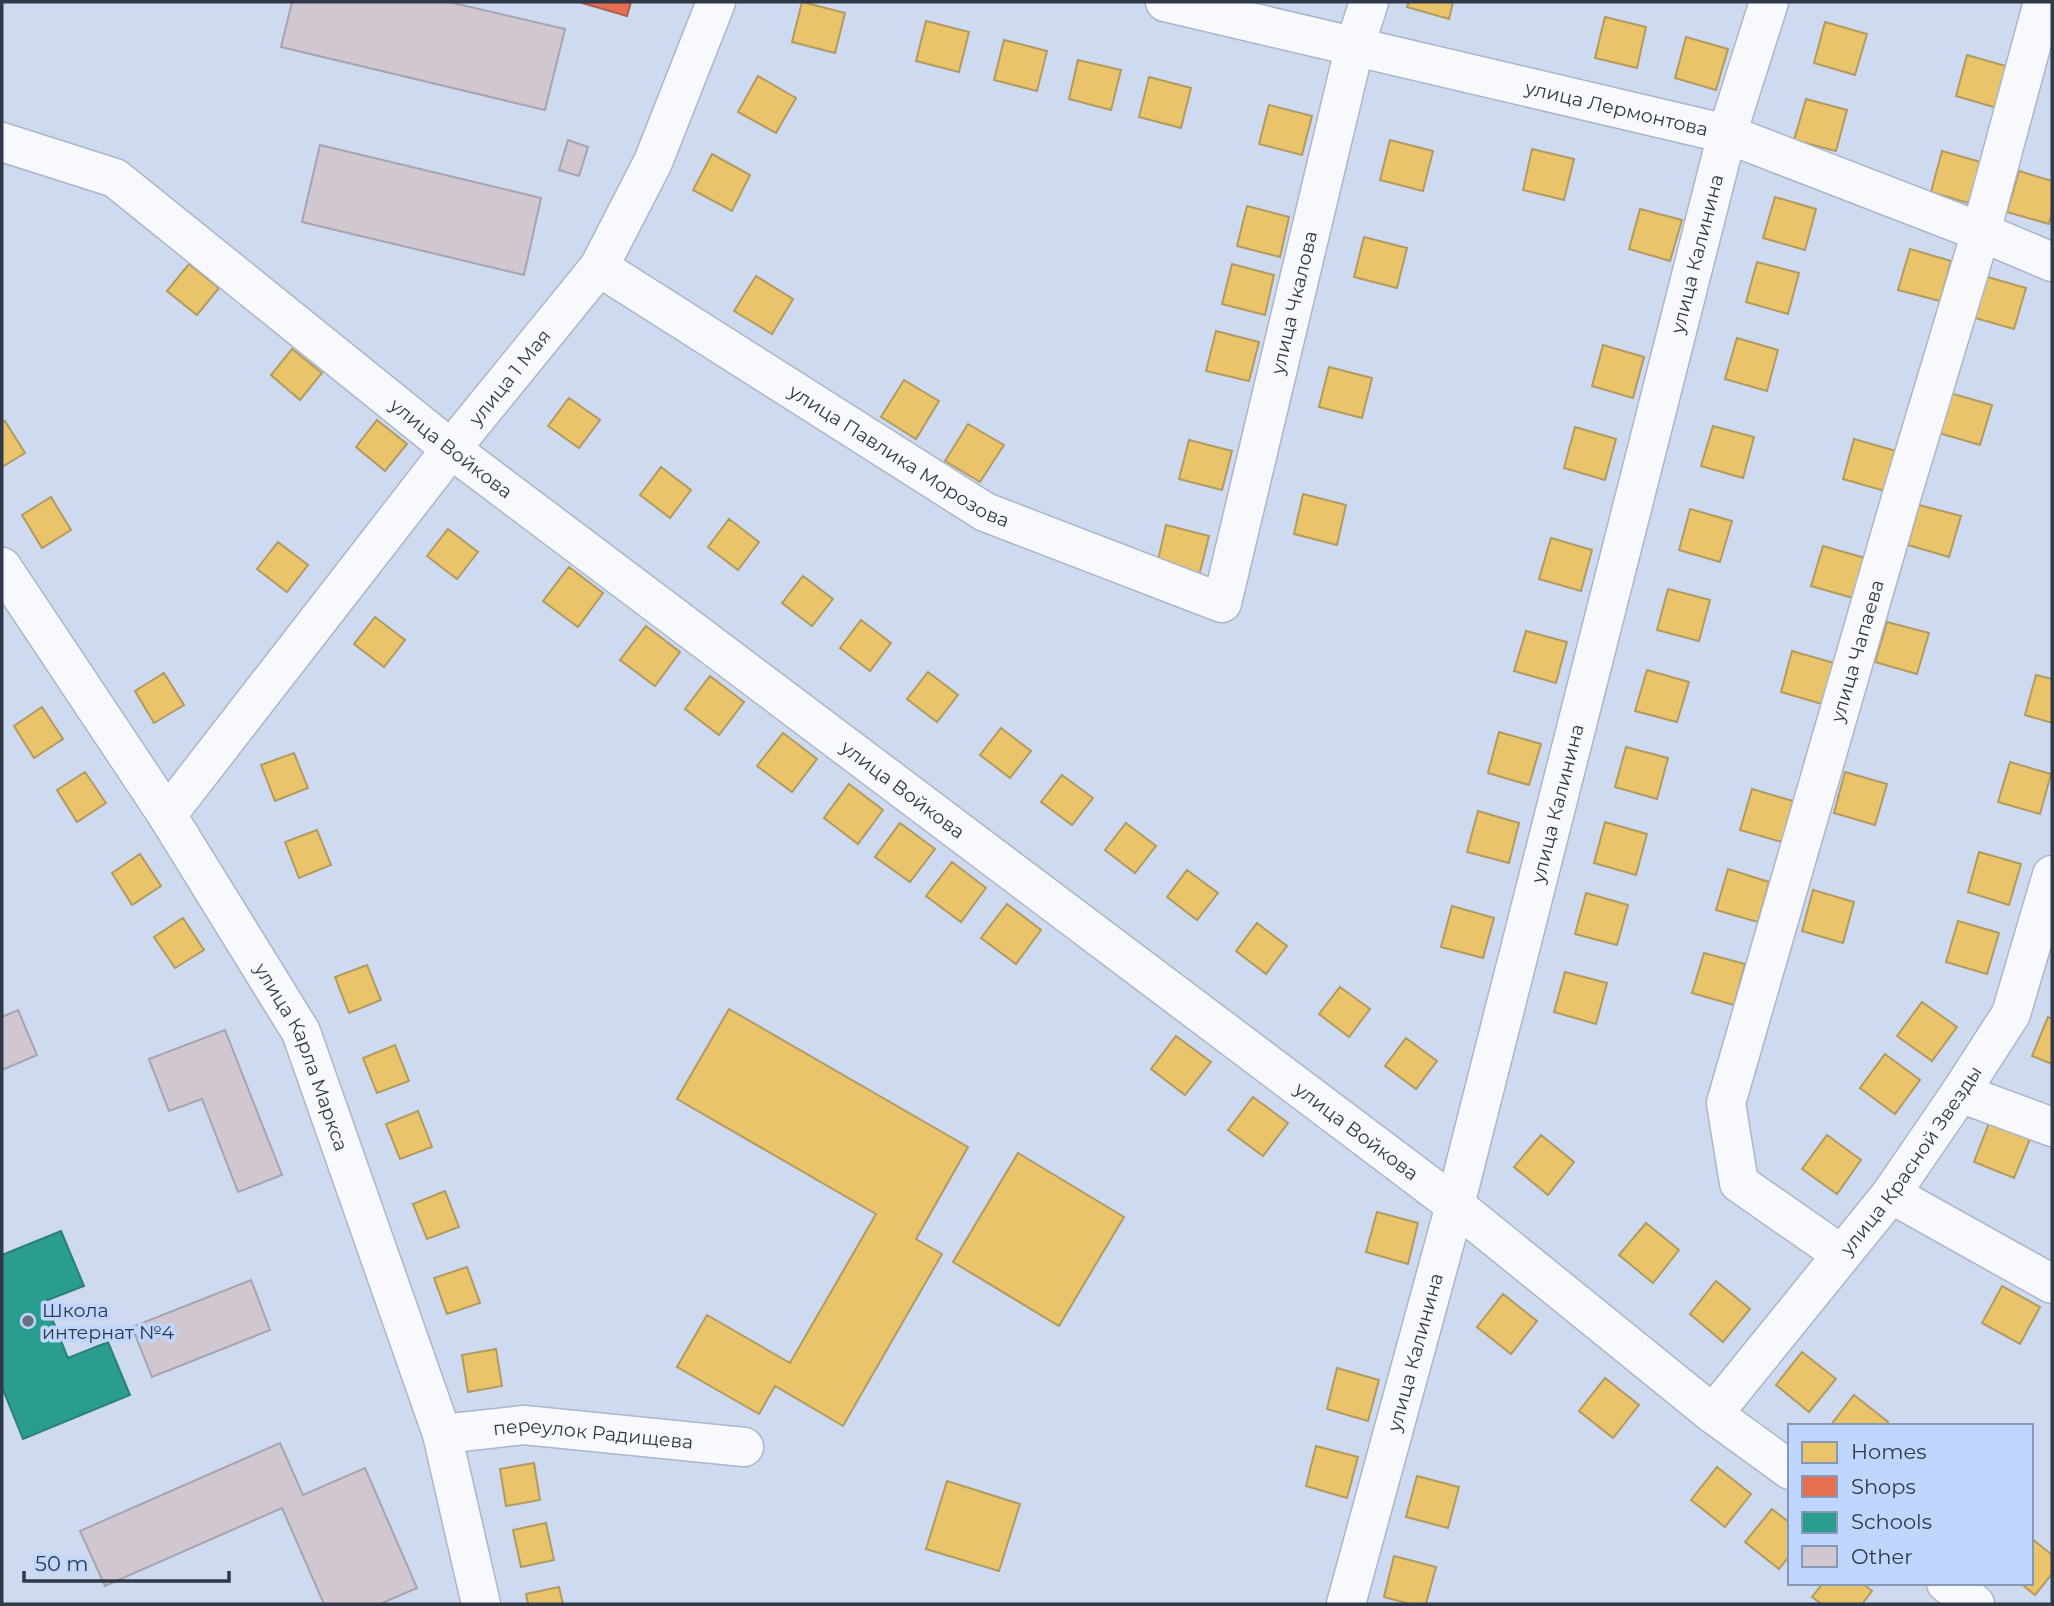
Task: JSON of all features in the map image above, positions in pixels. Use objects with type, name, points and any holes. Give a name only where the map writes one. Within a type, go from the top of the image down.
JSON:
[{"type":"street","name":"улица 1 Мая","points":[[167,815],[451,449],[599,267],[653,162],[716,2]]},
{"type":"street","name":"улица Лермонтова","points":[[1165,2],[1727,134],[2052,262]]},
{"type":"street","name":"улица Чкалова","points":[[1222,603],[1355,45],[1369,2]]},
{"type":"street","name":"улица Калинина","points":[[1346,1604],[1455,1205],[1727,134],[1769,2]]},
{"type":"street","name":"улица Чапаева","points":[[1841,1254],[1739,1182],[1727,1103],[1901,498],[1981,232],[2043,2]]},
{"type":"street","name":"улица Войкова","points":[[2,142],[115,178],[451,449],[1455,1205],[1713,1414],[1788,1469]]},
{"type":"street","name":"улица Павлика Морозова","points":[[599,267],[985,512],[1222,603]]},
{"type":"street","name":"улица Карла Маркса","points":[[2,567],[167,815],[301,1032],[442,1434],[481,1604]]},
{"type":"street","name":"улица Красной Звезды","points":[[1713,1414],[1891,1194],[2011,1014],[2052,875]]},
{"type":"street","points":[[1960,1093],[2052,1127]]},
{"type":"street","points":[[1891,1194],[2052,1284]]},
{"type":"street","name":"переулок Радищева","points":[[442,1434],[524,1425],[744,1447]]},
{"type":"street","points":[[1949,1585],[1975,1604]]},
{"type":"building: Homes","points":[[802,2],[845,13],[835,53],[792,42]]},
{"type":"building: Homes","points":[[1409,2],[1453,2],[1449,19],[1407,7]]},
{"type":"building: Homes","points":[[1605,17],[1646,27],[1637,68],[1595,58]]},
{"type":"building: Homes","points":[[926,21],[969,32],[959,72],[916,61]]},
{"type":"building: Homes","points":[[1825,22],[1867,34],[1855,75],[1814,63]]},
{"type":"building: Homes","points":[[1686,37],[1728,49],[1716,90],[1675,78]]},
{"type":"building: Homes","points":[[1004,40],[1047,51],[1037,91],[994,80]]},
{"type":"building: Homes","points":[[1967,55],[2009,67],[1997,108],[1956,96]]},
{"type":"building: Homes","points":[[1078,60],[1121,70],[1111,110],[1069,99]]},
{"type":"building: Homes","points":[[758,76],[796,98],[776,133],[738,112]]},
{"type":"building: Homes","points":[[1149,77],[1191,88],[1181,128],[1139,117]]},
{"type":"building: Homes","points":[[1806,99],[1847,110],[1836,151],[1794,140]]},
{"type":"building: Homes","points":[[1269,105],[1312,116],[1302,155],[1259,144]]},
{"type":"building: Homes","points":[[1390,140],[1433,151],[1423,191],[1380,180]]},
{"type":"building: Homes","points":[[1532,149],[1574,159],[1564,200],[1523,190]]},
{"type":"building: Homes","points":[[1942,151],[1984,163],[1972,204],[1931,192]]},
{"type":"building: Homes","points":[[712,154],[750,175],[732,211],[693,190]]},
{"type":"building: Homes","points":[[2019,171],[2052,181],[2052,212],[2049,224],[2007,212]]},
{"type":"building: Homes","points":[[1775,197],[1816,209],[1805,250],[1763,238]]},
{"type":"building: Homes","points":[[1247,206],[1289,217],[1280,257],[1237,246]]},
{"type":"building: Homes","points":[[1640,209],[1682,220],[1670,261],[1629,249]]},
{"type":"building: Homes","points":[[1364,237],[1407,248],[1397,288],[1354,277]]},
{"type":"building: Homes","points":[[1910,249],[1951,261],[1940,301],[1898,290]]},
{"type":"building: Homes","points":[[1757,262],[1799,273],[1788,314],[1746,302]]},
{"type":"building: Homes","points":[[189,264],[219,288],[197,315],[167,291]]},
{"type":"building: Homes","points":[[1232,264],[1274,275],[1265,315],[1222,304]]},
{"type":"building: Homes","points":[[756,276],[793,299],[772,334],[734,311]]},
{"type":"building: Homes","points":[[1984,276],[2026,288],[2014,329],[1972,317]]},
{"type":"building: Homes","points":[[1216,331],[1259,342],[1249,381],[1206,371]]},
{"type":"building: Homes","points":[[1737,338],[1778,350],[1767,391],[1725,379]]},
{"type":"building: Homes","points":[[1603,345],[1644,357],[1633,398],[1592,386]]},
{"type":"building: Homes","points":[[292,349],[322,373],[300,400],[271,375]]},
{"type":"building: Homes","points":[[1329,367],[1372,378],[1362,418],[1319,407]]},
{"type":"building: Homes","points":[[904,380],[939,401],[916,439],[881,417]]},
{"type":"building: Homes","points":[[1950,393],[1992,405],[1980,445],[1939,433]]},
{"type":"building: Homes","points":[[569,398],[600,420],[579,448],[548,426]]},
{"type":"building: Homes","points":[[377,420],[407,444],[385,471],[356,447]]},
{"type":"building: Homes","points":[[5,421],[25,453],[2,467],[2,423]]},
{"type":"building: Homes","points":[[968,424],[1004,445],[980,482],[945,461]]},
{"type":"building: Homes","points":[[1713,426],[1754,437],[1743,478],[1701,466]]},
{"type":"building: Homes","points":[[1575,427],[1616,439],[1605,480],[1564,468]]},
{"type":"building: Homes","points":[[1854,439],[1896,451],[1885,491],[1843,479]]},
{"type":"building: Homes","points":[[1189,440],[1232,451],[1222,490],[1179,479]]},
{"type":"building: Homes","points":[[661,467],[691,490],[670,518],[640,495]]},
{"type":"building: Homes","points":[[1303,494],[1346,505],[1337,545],[1294,534]]},
{"type":"building: Homes","points":[[51,497],[71,530],[42,548],[22,515]]},
{"type":"building: Homes","points":[[1919,505],[1961,516],[1949,557],[1908,545]]},
{"type":"building: Homes","points":[[1690,509],[1732,521],[1720,562],[1679,550]]},
{"type":"building: Homes","points":[[729,519],[759,542],[738,570],[708,547]]},
{"type":"building: Homes","points":[[1166,525],[1209,536],[1199,576],[1157,565]]},
{"type":"building: Homes","points":[[448,529],[478,552],[457,579],[427,556]]},
{"type":"building: Homes","points":[[1551,538],[1592,550],[1581,591],[1539,579]]},
{"type":"building: Homes","points":[[278,542],[308,565],[287,592],[257,569]]},
{"type":"building: Homes","points":[[1823,546],[1865,558],[1853,598],[1811,586]]},
{"type":"building: Homes","points":[[569,567],[603,593],[578,627],[543,601]]},
{"type":"building: Homes","points":[[803,576],[833,599],[812,626],[782,603]]},
{"type":"building: Homes","points":[[1668,589],[1710,600],[1699,641],[1657,630]]},
{"type":"building: Homes","points":[[375,617],[405,640],[384,667],[354,644]]},
{"type":"building: Homes","points":[[861,620],[891,643],[870,671],[840,648]]},
{"type":"building: Homes","points":[[1887,622],[1929,633],[1917,674],[1875,662]]},
{"type":"building: Homes","points":[[646,626],[680,652],[655,686],[620,660]]},
{"type":"building: Homes","points":[[1526,631],[1567,642],[1556,683],[1514,671]]},
{"type":"building: Homes","points":[[1792,651],[1834,663],[1822,704],[1781,692]]},
{"type":"building: Homes","points":[[1647,670],[1689,682],[1677,722],[1635,711]]},
{"type":"building: Homes","points":[[928,672],[958,695],[937,722],[907,699]]},
{"type":"building: Homes","points":[[164,673],[184,705],[154,723],[135,691]]},
{"type":"building: Homes","points":[[2036,675],[2052,679],[2052,723],[2025,715]]},
{"type":"building: Homes","points":[[710,676],[744,702],[719,735],[685,709]]},
{"type":"building: Homes","points":[[42,707],[63,739],[34,758],[14,726]]},
{"type":"building: Homes","points":[[1001,728],[1031,751],[1010,778],[980,755]]},
{"type":"building: Homes","points":[[1499,732],[1541,744],[1529,785],[1488,773]]},
{"type":"building: Homes","points":[[783,733],[817,759],[792,792],[757,766]]},
{"type":"building: Homes","points":[[1626,747],[1668,758],[1657,799],[1615,787]]},
{"type":"building: Homes","points":[[294,753],[308,788],[275,801],[261,765]]},
{"type":"building: Homes","points":[[2010,762],[2051,774],[2040,814],[1998,802]]},
{"type":"building: Homes","points":[[85,772],[106,803],[77,822],[57,790]]},
{"type":"building: Homes","points":[[1845,772],[1887,784],[1875,825],[1834,813]]},
{"type":"building: Homes","points":[[1062,775],[1093,798],[1072,825],[1041,802]]},
{"type":"building: Homes","points":[[849,784],[883,810],[858,844],[824,818]]},
{"type":"building: Homes","points":[[1752,789],[1793,801],[1782,842],[1740,830]]},
{"type":"building: Homes","points":[[1478,811],[1519,823],[1509,863],[1467,852]]},
{"type":"building: Homes","points":[[1605,822],[1647,834],[1636,875],[1594,863]]},
{"type":"building: Homes","points":[[900,823],[935,849],[910,882],[875,857]]},
{"type":"building: Homes","points":[[1126,823],[1156,846],[1135,873],[1105,850]]},
{"type":"building: Homes","points":[[317,830],[331,865],[299,878],[285,842]]},
{"type":"building: Homes","points":[[1979,852],[2021,864],[2009,905],[1968,892]]},
{"type":"building: Homes","points":[[140,854],[161,886],[132,905],[112,873]]},
{"type":"building: Homes","points":[[952,862],[986,888],[961,922],[926,896]]},
{"type":"building: Homes","points":[[1728,869],[1769,882],[1758,922],[1716,910]]},
{"type":"building: Homes","points":[[1187,870],[1218,893],[1197,920],[1167,897]]},
{"type":"building: Homes","points":[[1813,890],[1854,902],[1843,943],[1802,931]]},
{"type":"building: Homes","points":[[1586,893],[1628,905],[1617,945],[1575,934]]},
{"type":"building: Homes","points":[[1007,904],[1041,930],[1016,964],[981,938]]},
{"type":"building: Homes","points":[[1452,906],[1494,918],[1483,958],[1441,947]]},
{"type":"building: Homes","points":[[183,918],[204,950],[175,968],[154,937]]},
{"type":"building: Homes","points":[[1958,921],[1999,933],[1987,974],[1946,962]]},
{"type":"building: Homes","points":[[1257,923],[1287,946],[1266,974],[1236,951]]},
{"type":"building: Homes","points":[[1704,953],[1745,964],[1734,1005],[1692,993]]},
{"type":"building: Homes","points":[[367,965],[381,1000],[349,1013],[335,977]]},
{"type":"building: Homes","points":[[1565,972],[1607,983],[1596,1024],[1554,1012]]},
{"type":"building: Homes","points":[[1340,987],[1370,1009],[1349,1037],[1319,1014]]},
{"type":"building: Homes","points":[[1922,1002],[1957,1027],[1932,1061],[1897,1036]]},
{"type":"building: Homes","points":[[729,1009],[968,1147],[916,1239],[942,1254],[843,1426],[775,1386],[759,1414],[677,1367],[707,1315],[790,1363],[876,1214],[677,1099]]},
{"type":"building: Homes","points":[[2048,1017],[2052,1019],[2052,1064],[2032,1056]]},
{"type":"building: Homes","points":[[1176,1036],[1211,1062],[1185,1095],[1151,1069]]},
{"type":"building: Homes","points":[[1406,1038],[1437,1061],[1416,1089],[1385,1066]]},
{"type":"building: Homes","points":[[395,1045],[409,1081],[377,1093],[363,1058]]},
{"type":"building: Homes","points":[[1885,1054],[1920,1080],[1895,1114],[1860,1088]]},
{"type":"building: Homes","points":[[1253,1097],[1288,1123],[1263,1156],[1228,1130]]},
{"type":"building: Homes","points":[[418,1111],[432,1147],[400,1159],[386,1124]]},
{"type":"building: Homes","points":[[1989,1123],[2030,1139],[2014,1178],[1974,1162]]},
{"type":"building: Homes","points":[[1541,1135],[1574,1162],[1548,1195],[1514,1167]]},
{"type":"building: Homes","points":[[1827,1135],[1861,1160],[1837,1194],[1802,1169]]},
{"type":"building: Homes","points":[[1018,1153],[1124,1217],[1059,1326],[953,1262]]},
{"type":"building: Homes","points":[[445,1191],[459,1227],[427,1239],[413,1204]]},
{"type":"building: Homes","points":[[1377,1212],[1418,1223],[1408,1264],[1366,1252]]},
{"type":"building: Homes","points":[[1646,1223],[1679,1250],[1653,1283],[1619,1255]]},
{"type":"building: Homes","points":[[467,1267],[480,1303],[447,1314],[434,1278]]},
{"type":"building: Homes","points":[[1716,1281],[1750,1309],[1723,1342],[1690,1314]]},
{"type":"building: Homes","points":[[2002,1286],[2040,1307],[2020,1344],[1982,1323]]},
{"type":"building: Homes","points":[[1503,1294],[1537,1321],[1511,1354],[1477,1327]]},
{"type":"building: Homes","points":[[496,1349],[502,1386],[468,1392],[462,1355]]},
{"type":"building: Homes","points":[[1802,1352],[1836,1379],[1809,1412],[1776,1385]]},
{"type":"building: Homes","points":[[1337,1368],[1379,1380],[1368,1421],[1327,1409]]},
{"type":"building: Homes","points":[[1605,1378],[1639,1405],[1613,1438],[1579,1411]]},
{"type":"building: Homes","points":[[1854,1395],[1888,1422],[1886,1424],[1832,1424]]},
{"type":"building: Homes","points":[[1316,1446],[1358,1457],[1347,1498],[1306,1486]]},
{"type":"building: Homes","points":[[534,1463],[540,1500],[506,1506],[500,1469]]},
{"type":"building: Homes","points":[[1717,1467],[1751,1494],[1725,1527],[1691,1500]]},
{"type":"building: Homes","points":[[1417,1476],[1459,1487],[1448,1528],[1406,1517]]},
{"type":"building: Homes","points":[[947,1481],[1020,1504],[999,1571],[926,1549]]},
{"type":"building: Homes","points":[[1772,1509],[1788,1521],[1788,1558],[1779,1569],[1745,1542]]},
{"type":"building: Homes","points":[[546,1523],[554,1560],[521,1567],[513,1530]]},
{"type":"building: Homes","points":[[2033,1540],[2052,1555],[2052,1574],[2035,1595],[2022,1585],[2033,1585]]},
{"type":"building: Homes","points":[[1394,1556],[1436,1567],[1426,1604],[1410,1604],[1384,1597]]},
{"type":"building: Homes","points":[[1821,1585],[1864,1585],[1872,1591],[1862,1604],[1822,1604],[1812,1597]]},
{"type":"building: Homes","points":[[559,1587],[563,1604],[528,1604],[526,1594]]},
{"type":"building: Shops","points":[[579,2],[631,2],[627,16]]},
{"type":"building: Schools","name":"Школа интернат №4","points":[[61,1231],[84,1286],[45,1301],[68,1358],[108,1342],[130,1395],[23,1439],[2,1387],[2,1255]]},
{"type":"building: Other","points":[[292,2],[449,2],[565,29],[545,110],[281,47]]},
{"type":"building: Other","points":[[568,140],[588,147],[579,176],[559,170]]},
{"type":"building: Other","points":[[320,145],[541,198],[524,275],[302,222]]},
{"type":"building: Other","points":[[18,1010],[37,1055],[2,1070],[2,1017]]},
{"type":"building: Other","points":[[225,1030],[282,1175],[238,1192],[202,1099],[169,1111],[149,1059]]},
{"type":"building: Other","points":[[251,1280],[270,1330],[152,1377],[132,1327]]},
{"type":"building: Other","points":[[280,1443],[303,1495],[365,1468],[417,1588],[380,1604],[324,1604],[282,1508],[105,1586],[80,1531]]},
{"type":"place","name":"Школа интернат №4","points":[[28,1321]]}]
